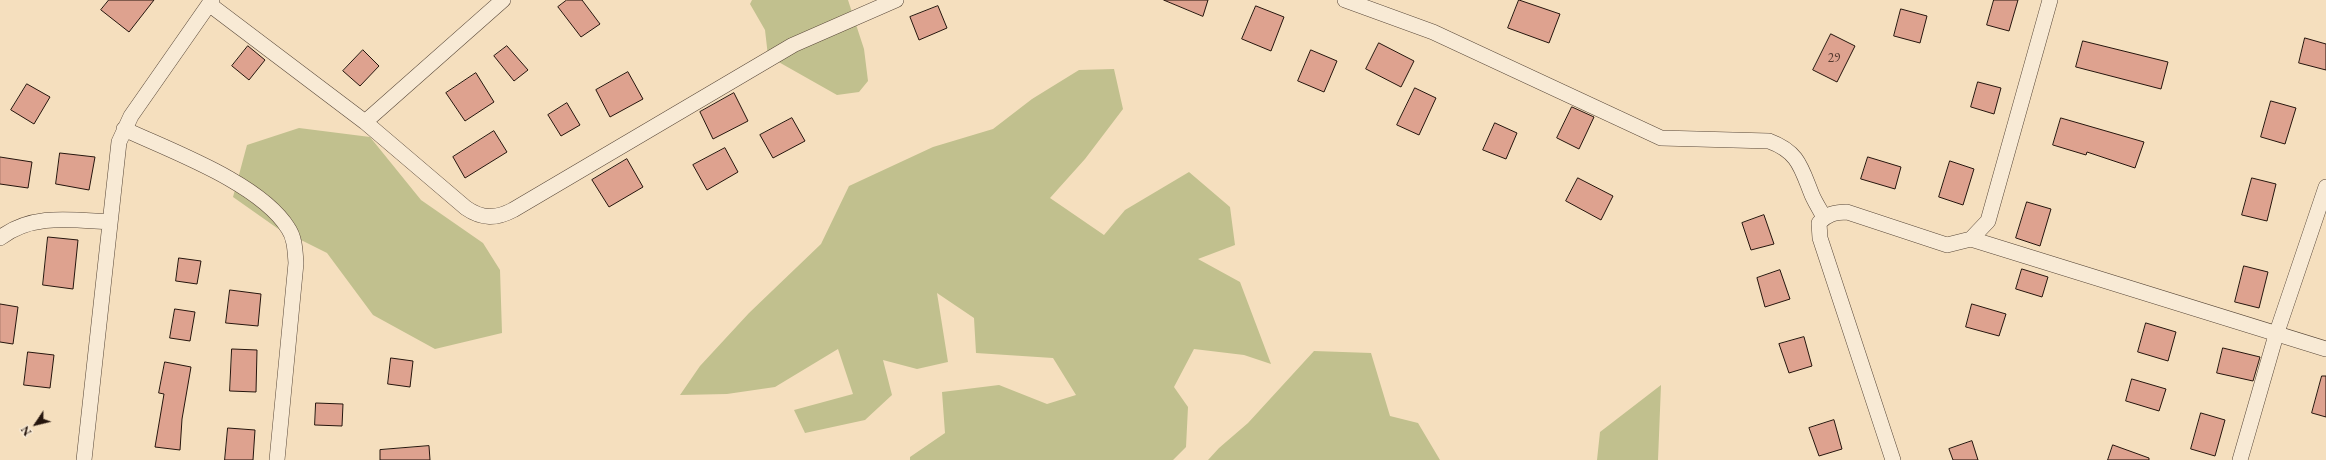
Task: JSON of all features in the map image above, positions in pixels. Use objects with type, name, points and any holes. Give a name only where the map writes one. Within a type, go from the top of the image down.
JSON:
[{"type":"street","points":[[365,122],[503,0]]},
{"type":"street","points":[[84,460],[119,142],[131,116],[210,2],[365,122],[466,208],[481,216],[496,217],[514,210],[794,45],[896,0]]},
{"type":"street","points":[[1345,0],[1433,32],[1661,138],[1769,141],[1784,147],[1795,157],[1803,169],[1812,195],[1824,217]]},
{"type":"street","points":[[1971,239],[1988,220],[2050,0]]},
{"type":"street","points":[[124,129],[217,173],[246,190],[274,210],[289,229],[294,242],[296,263],[277,460]]},
{"type":"street","points":[[2240,460],[2276,335],[2326,187]]},
{"type":"street","points":[[1893,460],[1820,238],[1819,224],[1824,217],[1836,212],[1847,212],[1947,245],[1971,239],[2276,335],[2326,349]]},
{"type":"street","points":[[0,238],[17,227],[41,220],[110,222]]},
{"type":"shaded area","points":[[752,0],[848,0],[864,49],[868,81],[859,92],[837,95],[768,56],[765,30],[750,4]]},
{"type":"shaded area","points":[[1114,69],[1123,109],[1085,159],[1050,198],[1104,235],[1125,210],[1189,172],[1230,207],[1235,245],[1198,259],[1240,282],[1271,364],[1244,355],[1194,349],[1174,387],[1188,407],[1186,447],[1173,460],[910,460],[910,457],[945,433],[942,392],[999,385],[1047,404],[1076,395],[1053,358],[976,353],[974,318],[937,293],[948,362],[917,369],[883,360],[892,395],[865,420],[805,433],[794,410],[853,394],[838,349],[775,387],[727,394],[680,395],[700,366],[749,313],[821,244],[849,186],[933,147],[993,129],[1032,99],[1079,70]]},
{"type":"shaded area","points":[[299,128],[370,137],[421,200],[483,243],[500,270],[502,333],[435,349],[373,315],[327,253],[277,228],[233,197],[247,145]]},
{"type":"shaded area","points":[[1314,351],[1371,353],[1390,416],[1418,423],[1440,460],[1208,460],[1219,448],[1248,423]]},
{"type":"shaded area","points":[[1661,385],[1658,460],[1597,460],[1600,432]]},
{"type":"building","points":[[109,0],[154,0],[129,32],[101,10]]},
{"type":"building","points":[[567,0],[582,0],[600,24],[581,37],[558,7]]},
{"type":"building","points":[[1164,0],[1208,0],[1203,16]]},
{"type":"building","points":[[1519,0],[1560,14],[1549,43],[1508,28]]},
{"type":"building","points":[[1994,0],[2018,0],[2009,31],[1987,25]]},
{"type":"building","points":[[938,6],[947,28],[919,40],[910,17]]},
{"type":"building","points":[[1256,6],[1284,17],[1271,51],[1242,39]]},
{"type":"building","points":[[1901,9],[1927,16],[1920,43],[1894,36]]},
{"type":"building","points":[[1831,34],[1855,46],[1837,82],[1813,70]]},
{"type":"building","points":[[2305,38],[2326,44],[2326,70],[2299,63]]},
{"type":"building","points":[[2083,41],[2168,62],[2161,89],[2076,67]]},
{"type":"building","points":[[1379,43],[1414,61],[1401,87],[1366,69]]},
{"type":"building","points":[[248,46],[265,60],[249,80],[232,66]]},
{"type":"building","points":[[507,46],[528,70],[514,81],[494,56]]},
{"type":"building","points":[[363,50],[379,66],[360,86],[343,71]]},
{"type":"building","points":[[1311,50],[1337,61],[1324,92],[1298,81]]},
{"type":"building","points":[[628,72],[643,99],[610,117],[596,90]]},
{"type":"building","points":[[476,73],[494,102],[465,121],[446,93]]},
{"type":"building","points":[[1978,82],[2001,88],[1994,114],[1971,107]]},
{"type":"building","points":[[27,84],[50,97],[34,124],[11,110]]},
{"type":"building","points":[[1415,88],[1436,98],[1419,135],[1397,125]]},
{"type":"building","points":[[734,93],[748,121],[713,139],[700,112]]},
{"type":"building","points":[[2271,101],[2296,108],[2285,144],[2261,137]]},
{"type":"building","points":[[567,103],[580,125],[561,136],[548,115]]},
{"type":"building","points":[[1572,107],[1594,117],[1579,149],[1557,138]]},
{"type":"building","points":[[792,118],[805,141],[773,158],[760,135]]},
{"type":"building","points":[[2061,118],[2144,142],[2135,168],[2087,152],[2086,155],[2053,145]]},
{"type":"building","points":[[1495,123],[1517,133],[1506,159],[1483,150]]},
{"type":"building","points":[[494,131],[507,152],[465,178],[453,157]]},
{"type":"building","points":[[725,148],[738,172],[707,190],[693,165]]},
{"type":"building","points":[[60,153],[95,157],[89,190],[56,184]]},
{"type":"building","points":[[0,157],[32,162],[28,188],[0,184]]},
{"type":"building","points":[[1868,157],[1901,167],[1895,189],[1861,179]]},
{"type":"building","points":[[627,159],[643,187],[609,207],[592,180]]},
{"type":"building","points":[[1950,161],[1974,169],[1963,205],[1939,197]]},
{"type":"building","points":[[1578,178],[1613,196],[1601,220],[1566,201]]},
{"type":"building","points":[[2252,178],[2276,184],[2267,221],[2242,215]]},
{"type":"building","points":[[2027,202],[2051,209],[2040,246],[2016,238]]},
{"type":"building","points":[[1764,215],[1774,244],[1751,250],[1742,223]]},
{"type":"building","points":[[48,237],[78,240],[73,289],[43,285]]},
{"type":"building","points":[[179,258],[201,261],[197,284],[176,281]]},
{"type":"building","points":[[2244,266],[2268,272],[2259,308],[2235,302]]},
{"type":"building","points":[[2022,269],[2048,277],[2042,297],[2016,289]]},
{"type":"building","points":[[1780,270],[1790,299],[1765,307],[1757,278]]},
{"type":"building","points":[[230,290],[261,294],[258,326],[226,323]]},
{"type":"building","points":[[0,304],[18,307],[13,344],[0,342]]},
{"type":"building","points":[[1972,304],[2006,314],[1999,336],[1966,327]]},
{"type":"building","points":[[175,309],[195,312],[190,341],[170,338]]},
{"type":"building","points":[[2146,323],[2176,332],[2168,361],[2138,352]]},
{"type":"building","points":[[1804,337],[1812,366],[1789,373],[1779,344]]},
{"type":"building","points":[[2223,348],[2260,357],[2253,381],[2217,373]]},
{"type":"building","points":[[232,349],[257,350],[256,392],[230,391]]},
{"type":"building","points":[[28,352],[54,355],[50,388],[24,385]]},
{"type":"building","points":[[391,358],[413,361],[410,387],[388,384]]},
{"type":"building","points":[[165,362],[191,367],[182,419],[180,450],[155,447],[164,394],[159,393]]},
{"type":"building","points":[[2322,376],[2326,376],[2326,417],[2312,413]]},
{"type":"building","points":[[2132,379],[2166,389],[2159,411],[2126,401]]},
{"type":"building","points":[[316,403],[343,404],[342,426],[315,425]]},
{"type":"building","points":[[2201,413],[2225,420],[2215,456],[2191,449]]},
{"type":"building","points":[[1834,420],[1842,449],[1819,456],[1809,428]]},
{"type":"building","points":[[228,428],[255,430],[253,460],[225,460]]},
{"type":"building","points":[[1972,441],[1978,460],[1953,460],[1949,449]]},
{"type":"building","points":[[2113,445],[2149,458],[2149,460],[2108,460]]},
{"type":"building","points":[[429,446],[430,460],[380,460],[380,450]]}]
